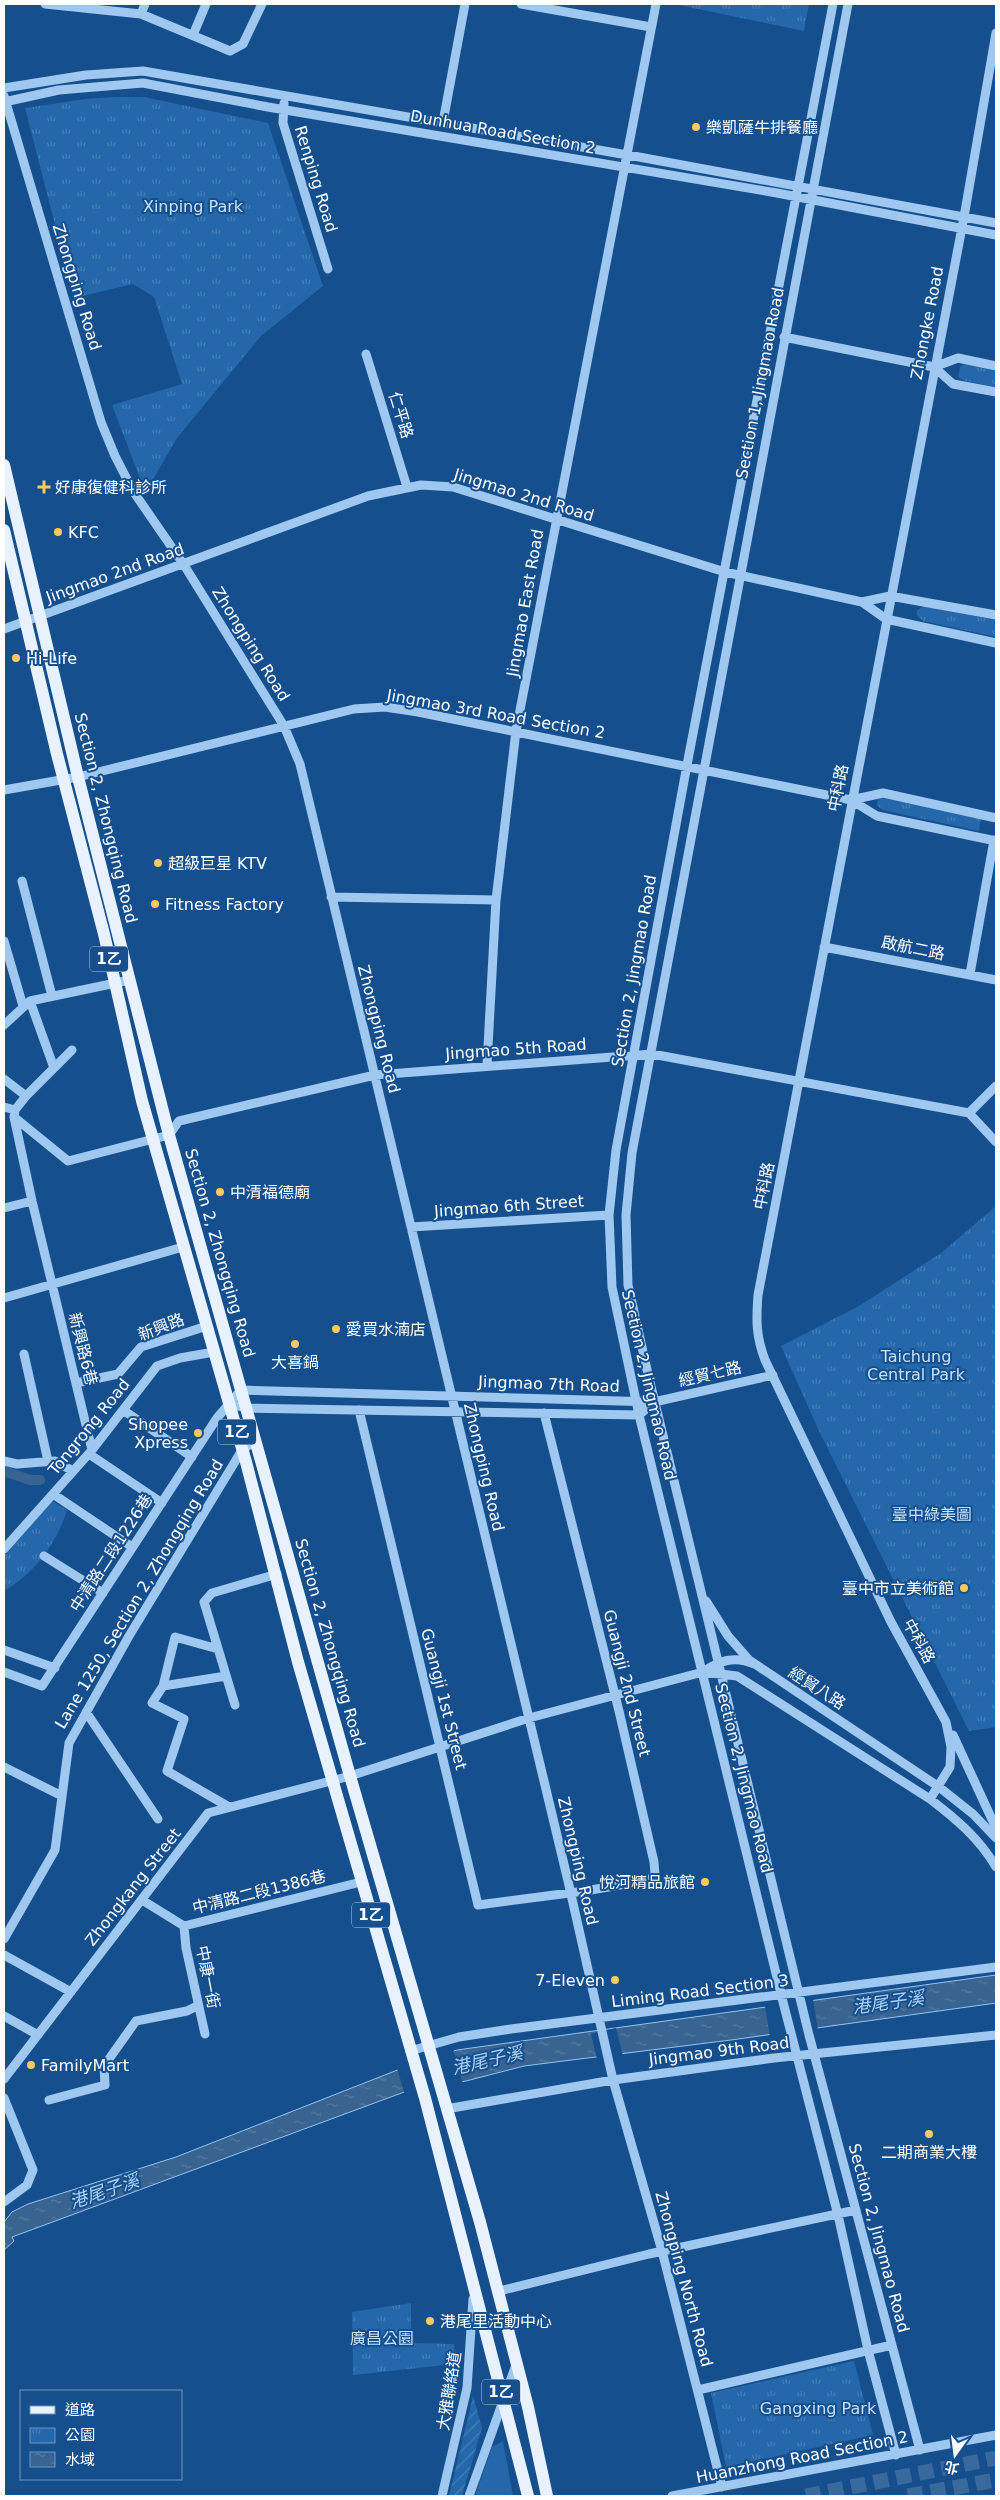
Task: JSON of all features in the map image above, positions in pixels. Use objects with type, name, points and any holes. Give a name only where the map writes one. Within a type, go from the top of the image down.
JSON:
[{"type":"main road","name":"Section 2, Zhongqing Road","points":[[4,465],[78,777],[169,1135],[350,1776],[429,2044]]},
{"type":"main road","name":"Section 2, Zhongqing Road","points":[[4,530],[152,1139],[230,1404],[277,1574],[298,1662],[410,2051]]},
{"type":"main road","name":"1乙","points":[[429,2044],[499,2291],[547,2496]]},
{"type":"main road","name":"1乙","points":[[410,2051],[425,2098],[528,2496]]},
{"type":"street","points":[[45,4],[81,5],[141,14],[230,51],[244,44],[262,4]]},
{"type":"street","points":[[141,14],[145,4]]},
{"type":"street","points":[[193,35],[206,4]]},
{"type":"street","points":[[443,122],[465,4]]},
{"type":"street","points":[[521,4],[651,27]]},
{"type":"street","name":"Jingmao East Road","points":[[487,1065],[496,900],[516,731],[555,520],[656,4]]},
{"type":"street","name":"Section 1, Jingmao Road","points":[[687,765],[832,4]]},
{"type":"street","name":"Section 1, Jingmao Road","points":[[703,768],[848,4]]},
{"type":"street","name":"Zhongke Road","points":[[886,619],[964,217],[996,33]]},
{"type":"street","name":"Dunhua Road Section 2","points":[[4,88],[86,74],[143,71],[200,79],[286,97],[443,122],[996,223]]},
{"type":"street","name":"Dunhua Road Section 2","points":[[4,100],[59,90],[143,83],[810,200],[996,235]]},
{"type":"street","name":"Renping Road","points":[[286,97],[283,109],[283,123],[328,269]]},
{"type":"street","name":"Zhongping Road","points":[[4,100],[101,422],[115,456],[133,491],[184,565],[284,726],[300,764],[529,1718],[610,2069]]},
{"type":"street","points":[[784,337],[934,368],[953,384],[996,392]]},
{"type":"street","name":"仁平路","points":[[366,354],[407,487]]},
{"type":"street","points":[[934,368],[958,358],[996,366]]},
{"type":"street","name":"Jingmao 2nd Road","points":[[4,629],[184,565],[368,496],[421,485],[453,487],[725,572],[862,602],[886,619],[996,643]]},
{"type":"street","name":"Jingmao 2nd Road","points":[[862,602],[890,596],[996,615]]},
{"type":"street","name":"中科路","points":[[886,619],[758,1295],[757,1339],[891,1622],[946,1722],[996,1828]]},
{"type":"street","name":"Jingmao 3rd Road Section 2","points":[[4,790],[78,777],[354,709],[386,707],[703,768],[851,800],[877,816],[995,841]]},
{"type":"street","name":"Section 2, Jingmao Road","points":[[687,765],[616,1150],[609,1215],[612,1287],[638,1415],[703,1672],[782,1999],[838,2215],[868,2350],[896,2455]]},
{"type":"street","name":"Section 2, Jingmao Road","points":[[703,768],[652,1054],[632,1153],[626,1215],[628,1285],[654,1402],[809,2035],[920,2450]]},
{"type":"street","name":"Jingmao 3rd Road Section 2","points":[[851,800],[883,793],[996,818]]},
{"type":"street","points":[[970,974],[995,841]]},
{"type":"street","points":[[22,881],[52,996]]},
{"type":"street","points":[[331,897],[496,900]]},
{"type":"street","points":[[4,941],[54,1068]]},
{"type":"street","name":"啟航二路","points":[[824,946],[996,980]]},
{"type":"street","points":[[4,1025],[27,1003],[130,980]]},
{"type":"street","points":[[4,1107],[15,1113],[26,1096],[72,1050]]},
{"type":"street","name":"Jingmao 5th Road","points":[[15,1113],[68,1161],[169,1135],[180,1121],[375,1075],[487,1065],[652,1054],[969,1113]]},
{"type":"street","points":[[4,1079],[26,1096]]},
{"type":"street","points":[[996,1086],[969,1113],[996,1142]]},
{"type":"street","name":"新興路6巷","points":[[15,1113],[32,1201],[76,1383],[90,1452]]},
{"type":"street","points":[[4,1208],[32,1201]]},
{"type":"street","name":"Jingmao 6th Street","points":[[411,1227],[609,1215]]},
{"type":"street","points":[[4,1298],[183,1247]]},
{"type":"street","name":"新興路","points":[[76,1383],[118,1374],[141,1347],[207,1326]]},
{"type":"street","name":"Tongrong Road","points":[[4,1549],[90,1452],[157,1366],[214,1352]]},
{"type":"street","points":[[24,1354],[48,1461]]},
{"type":"street","name":"經貿七路","points":[[654,1402],[773,1375]]},
{"type":"street","points":[[230,1404],[241,1390]]},
{"type":"street","name":"Jingmao 7th Road","points":[[241,1390],[654,1402]]},
{"type":"street","points":[[638,1415],[654,1402]]},
{"type":"street","name":"Jingmao 7th Road","points":[[230,1404],[246,1408],[638,1415]]},
{"type":"street","name":"中清路二段1226巷","points":[[4,1672],[42,1686],[217,1418],[230,1404]]},
{"type":"street","points":[[123,1410],[192,1457]]},
{"type":"street","name":"Guangji 1st Street","points":[[359,1410],[478,1905],[570,1893]]},
{"type":"street","name":"Guangji 2nd Street","points":[[544,1414],[615,1694],[654,1862],[655,1875],[649,1880],[570,1893]]},
{"type":"street","name":"Lane 1250, Section 2, Zhongqing Road","points":[[4,1939],[55,1850],[69,1743],[129,1636],[242,1450],[256,1440]]},
{"type":"street","points":[[90,1452],[162,1502]]},
{"type":"street","points":[[4,1461],[16,1464],[55,1461],[73,1471]]},
{"type":"street","points":[[53,1494],[132,1548]]},
{"type":"street","points":[[44,1556],[103,1593]]},
{"type":"street","points":[[235,1705],[204,1602],[212,1593],[277,1574]]},
{"type":"street","name":"經貿八路","points":[[701,1592],[728,1636],[754,1664],[939,1787]]},
{"type":"street","points":[[218,1648],[175,1637],[163,1686],[152,1703],[184,1719],[167,1772],[229,1807]]},
{"type":"street","points":[[4,1650],[55,1668]]},
{"type":"street","points":[[703,1672],[718,1662],[738,1659],[754,1664]]},
{"type":"street","points":[[703,1672],[738,1676],[930,1799],[956,1818],[982,1844],[996,1867]]},
{"type":"street","name":"Zhongkang Street","points":[[4,2079],[208,1814],[350,1776],[529,1718],[703,1672]]},
{"type":"street","points":[[163,1686],[226,1676]]},
{"type":"street","points":[[86,1712],[158,1819]]},
{"type":"street","name":"中科路","points":[[930,1799],[947,1774],[951,1759],[946,1722]]},
{"type":"street","points":[[4,1767],[62,1796]]},
{"type":"street","points":[[939,1787],[973,1814],[996,1838]]},
{"type":"street","name":"中清路二段1386巷","points":[[142,1900],[184,1926],[361,1882]]},
{"type":"street","name":"中康一街","points":[[184,1926],[197,2006],[205,2034]]},
{"type":"street","points":[[4,1955],[71,1992]]},
{"type":"street","name":"Liming Road Section 3","points":[[410,2051],[429,2044],[494,2032],[598,2018],[782,1999],[996,1967]]},
{"type":"street","points":[[49,2100],[105,2085],[104,2066],[136,2022],[187,2011],[197,2006]]},
{"type":"street","points":[[4,2016],[38,2035]]},
{"type":"street","name":"Jingmao 9th Road","points":[[446,2109],[613,2080],[797,2056],[996,2035]]},
{"type":"street","name":"Zhongping North Road","points":[[610,2069],[662,2251],[722,2487]]},
{"type":"street","points":[[4,2098],[33,2170],[27,2185],[4,2202]]},
{"type":"street","points":[[499,2291],[662,2251],[856,2210]]},
{"type":"street","name":"大雅聯絡道","points":[[442,2496],[467,2388],[474,2289]]},
{"type":"street","points":[[698,2390],[892,2345]]},
{"type":"street","points":[[469,2496],[517,2362]]},
{"type":"street","name":"Huanzhong Road Section 2","points":[[674,2496],[996,2435]]},
{"type":"green space","points":[[674,4],[809,4],[804,31]]},
{"type":"green space","name":"Xinping Park","points":[[144,97],[268,123],[323,286],[261,336],[177,438],[152,481],[141,481],[112,405],[182,384],[154,297],[133,284],[74,298],[25,108],[85,99]]},
{"type":"green space","points":[[964,364],[996,371],[996,387],[965,381],[958,377],[960,367]]},
{"type":"green space","points":[[925,606],[996,620],[996,637],[923,621],[917,615],[917,610]]},
{"type":"green space","points":[[882,798],[981,818],[979,831],[882,810],[877,805],[878,799]]},
{"type":"green space","points":[[996,1206],[996,1727],[969,1731],[819,1431],[781,1346],[859,1306],[941,1253]]},
{"type":"green space","points":[[52,1501],[67,1510],[51,1546],[25,1576],[4,1591],[4,1556]]},
{"type":"green space","name":"廣昌公園","points":[[411,2303],[411,2343],[454,2344],[455,2364],[353,2375],[352,2312]]},
{"type":"green space","name":"Gangxing Park","points":[[854,2361],[873,2435],[726,2467],[711,2393]]},
{"type":"green space","points":[[473,2396],[482,2428],[462,2496],[449,2496]]},
{"type":"green space","points":[[503,2441],[513,2496],[475,2496],[492,2447]]},
{"type":"water","name":"港尾子溪","points":[[996,1975],[996,2003],[731,2040],[524,2066],[466,2081],[407,2091],[12,2237],[14,2241],[4,2250],[4,2222],[12,2212],[28,2204],[176,2157],[400,2069],[457,2050]]},
{"type":"pier","points":[[813,1999],[818,2031],[770,2037],[765,2006]]},
{"type":"pier","points":[[616,2028],[623,2056],[597,2059],[591,2034]]},
{"type":"pier","points":[[453,2049],[463,2084],[405,2095],[397,2068]]},
{"type":"waterway","points":[[4,1471],[30,1480],[40,1480]]},
{"type":"tunnel","points":[[806,2496],[996,2458]]},
{"type":"tunnel","points":[[908,2496],[996,2480]]},
{"type":"place","name":"樂凱薩牛排餐廳","points":[[696,127]]},
{"type":"place","name":"好康復健科診所","points":[[44,487]]},
{"type":"place","name":"KFC","points":[[58,532]]},
{"type":"place","name":"Hi-Life","points":[[16,658]]},
{"type":"place","name":"超級巨星 KTV","points":[[158,863]]},
{"type":"place","name":"Fitness Factory","points":[[155,904]]},
{"type":"place","name":"中清福德廟","points":[[220,1192]]},
{"type":"place","name":"愛買水湳店","points":[[336,1329]]},
{"type":"place","name":"大喜鍋","points":[[295,1344]]},
{"type":"place","name":"Shopee Xpress","points":[[198,1433]]},
{"type":"place","name":"臺中市立美術館","points":[[964,1588]]},
{"type":"place","name":"悅河精品旅館","points":[[705,1882]]},
{"type":"place","name":"7-Eleven","points":[[615,1980]]},
{"type":"place","name":"FamilyMart","points":[[31,2065]]},
{"type":"place","name":"二期商業大樓","points":[[929,2134]]},
{"type":"place","name":"港尾里活動中心","points":[[430,2321]]},
{"type":"park label","name":"Taichung Central Park","points":[[916,1365]]},
{"type":"park label","name":"臺中綠美圖","points":[[932,1514]]}]
